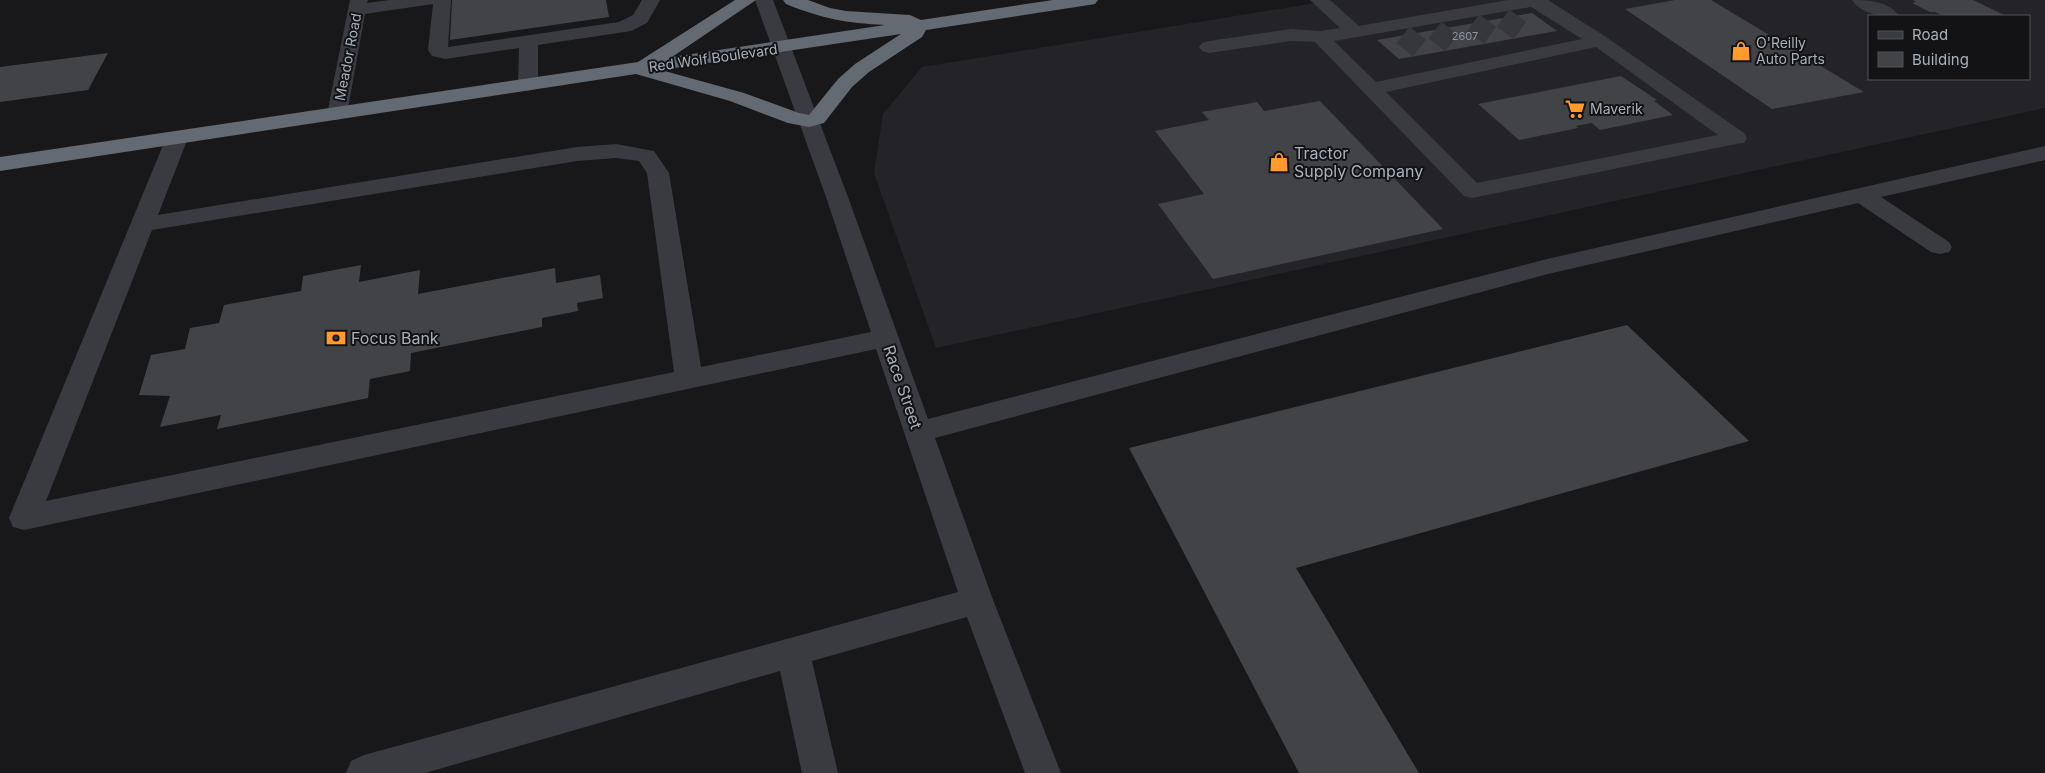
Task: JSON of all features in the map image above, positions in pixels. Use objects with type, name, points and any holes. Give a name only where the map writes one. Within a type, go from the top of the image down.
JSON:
[{"type":"highway","points":[[747,0],[715,23],[645,64],[642,68],[646,72],[702,86],[795,119],[809,121],[817,119],[845,83],[862,68],[915,33],[919,26],[910,21],[846,17],[825,13],[792,0]]},
{"type":"highway","name":"Red Wolf Boulevard","points":[[0,164],[781,48],[1089,0]]},
{"type":"street","points":[[358,5],[428,0]]},
{"type":"street","points":[[442,0],[440,52],[624,27],[640,19],[651,0]]},
{"type":"street","name":"Race Street","points":[[764,0],[809,121],[977,600],[1043,773]]},
{"type":"street","points":[[1319,0],[1354,32]]},
{"type":"street","points":[[1209,47],[1291,35],[1320,37],[1354,32],[1398,30],[1496,13],[1535,0],[1599,42],[1736,138],[1472,191],[1320,37]]},
{"type":"street","points":[[1861,0],[1888,15]]},
{"type":"street","name":"Meador Road","points":[[337,114],[358,5]]},
{"type":"street","points":[[1527,36],[1552,51]]},
{"type":"street","points":[[528,85],[530,41]]},
{"type":"street","points":[[1498,41],[1520,58]]},
{"type":"street","points":[[1371,89],[1599,42]]},
{"type":"street","points":[[1458,48],[1483,66]]},
{"type":"street","points":[[1434,58],[1452,72]]},
{"type":"street","points":[[177,138],[24,518],[886,338]]},
{"type":"street","points":[[143,224],[577,154],[616,151],[646,156],[658,173],[689,379]]},
{"type":"street","points":[[918,432],[1547,267],[2045,154]]},
{"type":"street","points":[[1862,195],[1940,247]]},
{"type":"street","points":[[364,773],[792,654],[977,600]]},
{"type":"street","points":[[792,654],[820,773]]},
{"type":"shaded area","points":[[1334,0],[2045,0],[2045,108],[936,348],[874,173],[883,114],[922,67]]},
{"type":"building","points":[[452,0],[606,0],[609,17],[450,40]]},
{"type":"building","name":"O'Reilly Auto Parts","points":[[1675,0],[1711,0],[1864,92],[1772,109],[1625,9]]},
{"type":"building","points":[[1913,0],[1973,0],[2004,15],[1942,15],[1930,12],[1912,3],[1916,2]]},
{"type":"building","points":[[1532,13],[1557,31],[1399,59],[1377,40]]},
{"type":"building","points":[[108,53],[88,90],[0,102],[0,67]]},
{"type":"building","name":"Maverik","points":[[1621,76],[1657,100],[1654,101],[1673,115],[1600,130],[1592,123],[1576,126],[1578,128],[1519,140],[1478,104]]},
{"type":"building","name":"Tractor Supply Company","points":[[1320,101],[1443,229],[1213,279],[1158,204],[1204,194],[1155,131],[1209,120],[1202,112],[1257,102],[1264,111]]},
{"type":"building","name":"Focus Bank","points":[[361,265],[359,282],[420,270],[418,294],[555,268],[556,283],[600,275],[603,298],[577,303],[578,311],[542,318],[542,327],[411,353],[410,371],[370,379],[368,398],[217,429],[221,415],[160,427],[170,396],[139,395],[151,355],[185,349],[190,328],[219,323],[224,305],[301,291],[303,276]]},
{"type":"building","points":[[1627,325],[1749,441],[1296,568],[1419,773],[1299,773],[1129,448]]},
{"type":"tunnel","points":[[1503,18],[1527,36]]},
{"type":"tunnel","points":[[1473,23],[1498,41]]},
{"type":"tunnel","points":[[1435,30],[1458,48]]},
{"type":"tunnel","points":[[1403,35],[1427,54]]},
{"type":"place","name":"O'Reilly Auto Parts","points":[[1741,51]]},
{"type":"place","name":"Maverik","points":[[1575,109]]},
{"type":"place","name":"Tractor Supply Company","points":[[1279,162]]},
{"type":"place","name":"Focus Bank","points":[[336,338]]}]
